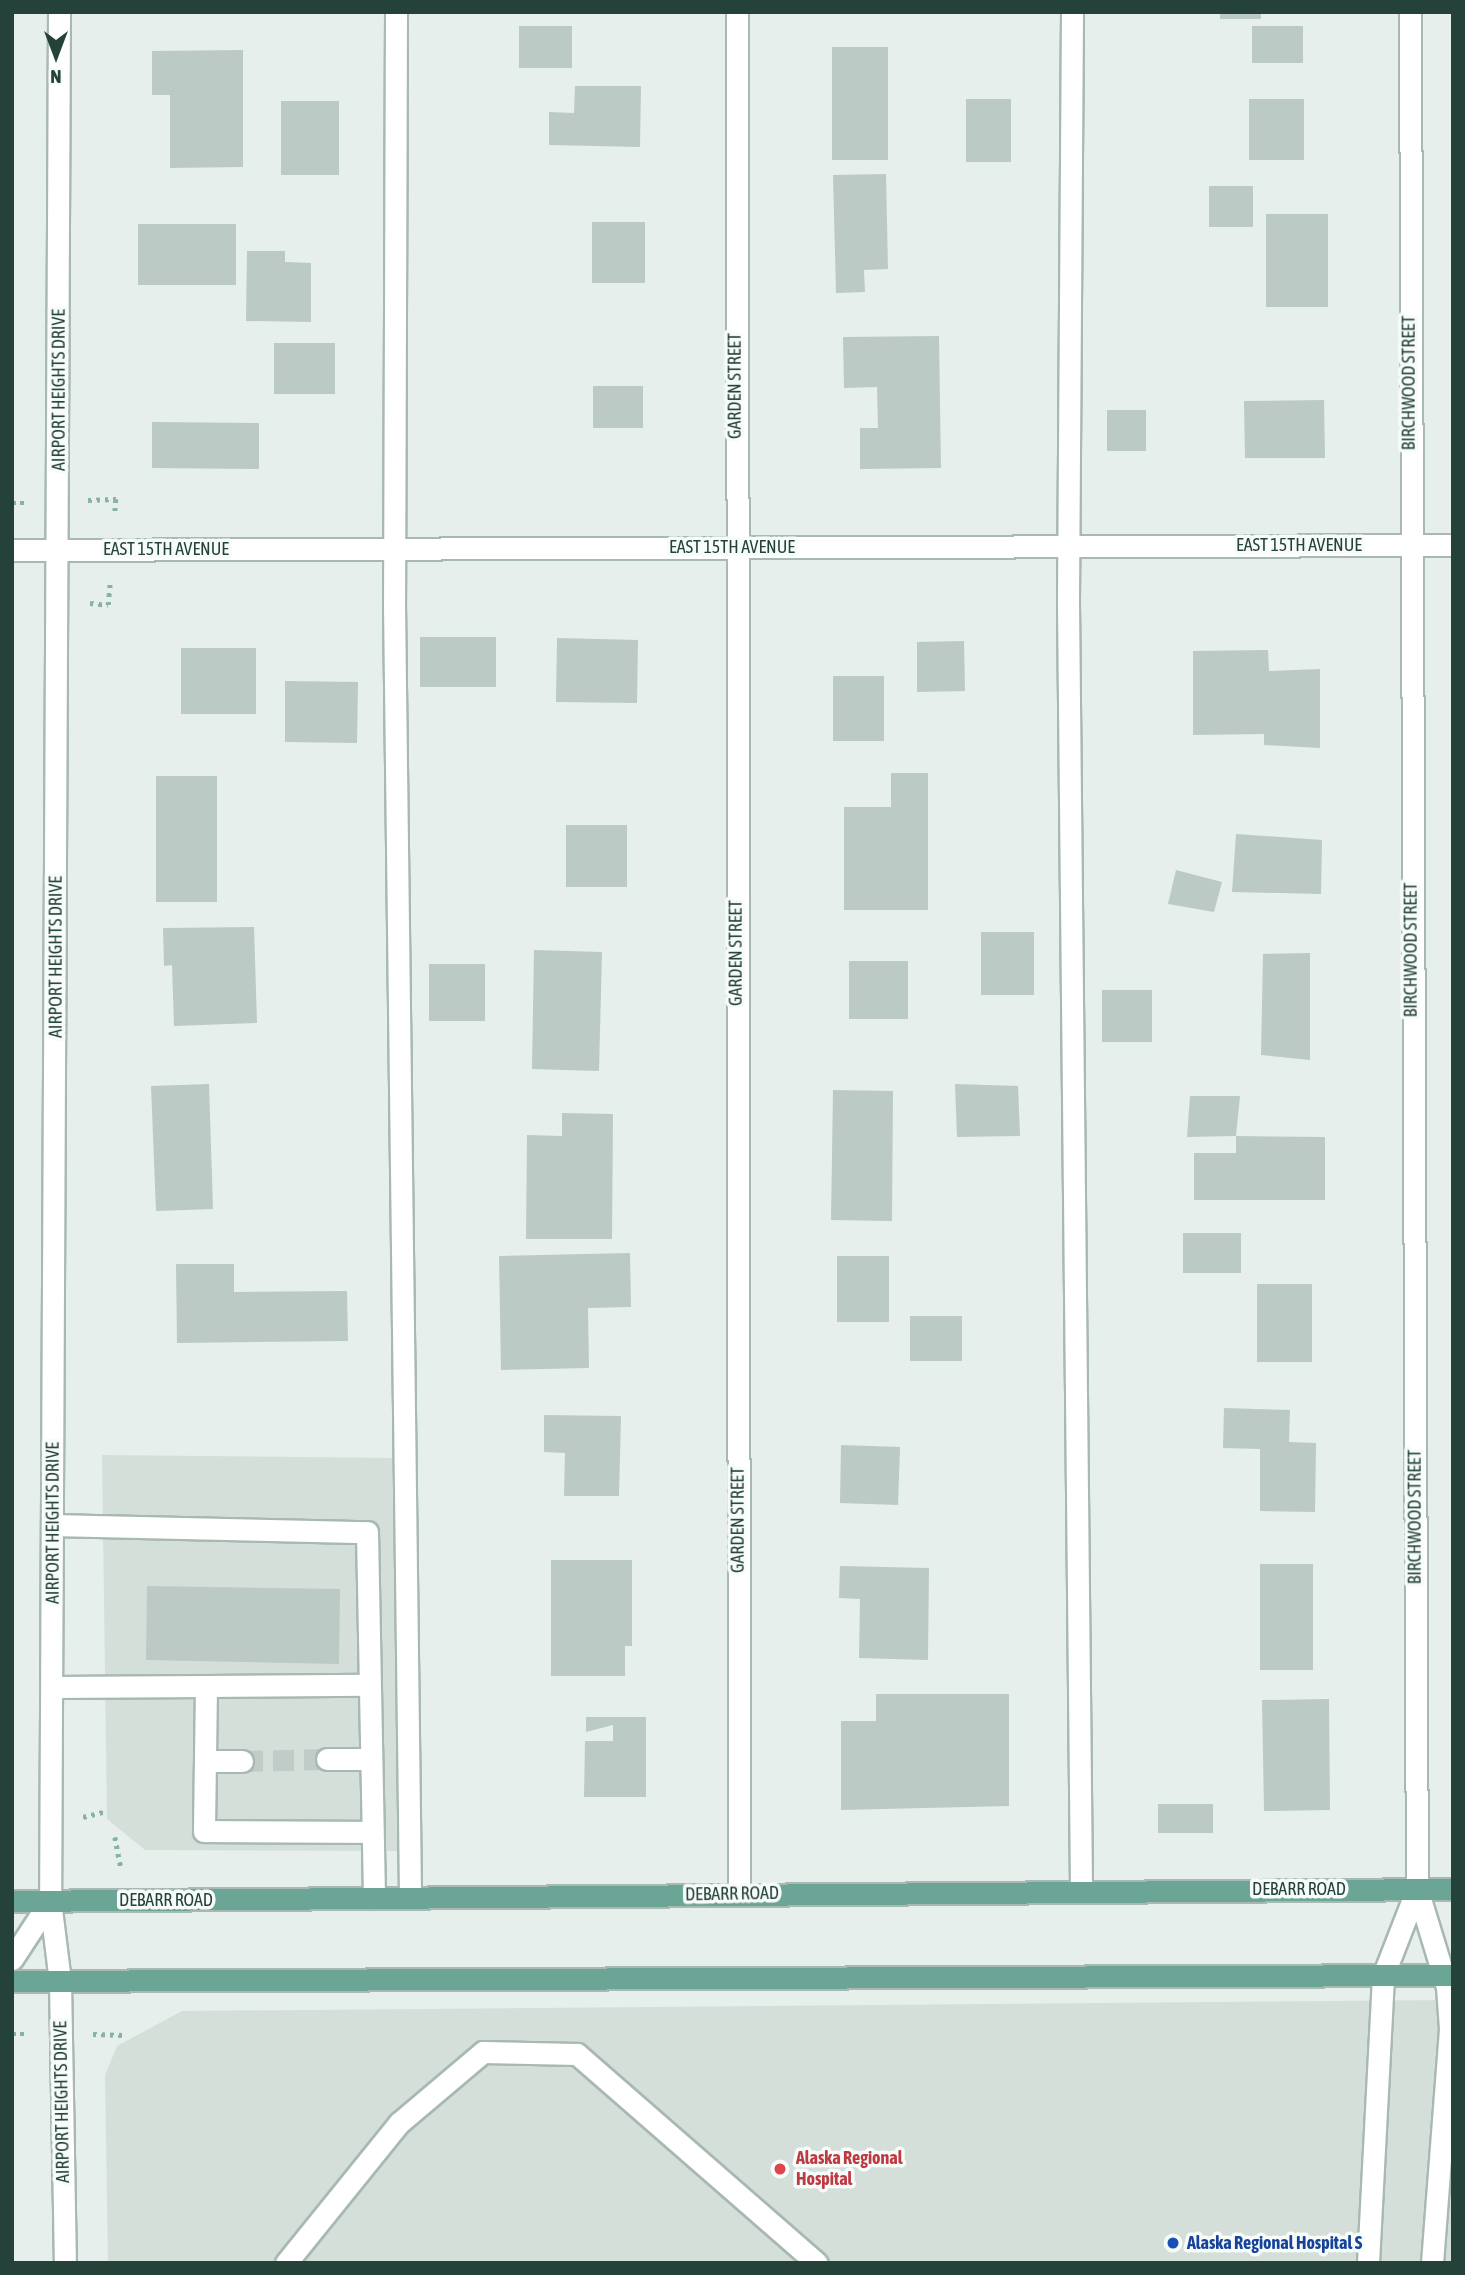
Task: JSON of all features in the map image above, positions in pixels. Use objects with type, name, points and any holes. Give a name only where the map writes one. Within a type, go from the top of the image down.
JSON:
[{"type":"main road","name":"DEBARR ROAD","points":[[12,1901],[1081,1889],[1453,1889]]},
{"type":"main road","points":[[12,1981],[1448,1975]]},
{"type":"street","name":"AIRPORT HEIGHTS DRIVE","points":[[59,12],[60,550],[50,1901],[60,1981],[65,2263]]},
{"type":"street","points":[[396,12],[394,548],[410,1898]]},
{"type":"street","name":"GARDEN STREET","points":[[737,12],[734,547],[739,1894]]},
{"type":"street","points":[[1072,12],[1068,546],[1081,1889]]},
{"type":"street","name":"BIRCHWOOD STREET","points":[[1410,12],[1409,545],[1417,1889]]},
{"type":"street","name":"EAST 15TH AVENUE","points":[[12,550],[1453,545]]},
{"type":"street","points":[[52,1525],[367,1532],[373,1898]]},
{"type":"street","points":[[53,1687],[368,1685]]},
{"type":"street","points":[[206,1686],[204,1831],[372,1832]]},
{"type":"street","points":[[327,1759],[370,1759]]},
{"type":"street","points":[[205,1761],[242,1761]]},
{"type":"street","points":[[1417,1889],[1448,1975],[1450,2029],[1432,2263]]},
{"type":"street","points":[[1368,2263],[1383,1976],[1417,1889]]},
{"type":"street","points":[[12,1959],[50,1901]]},
{"type":"street","points":[[286,2263],[399,2123],[483,2052],[577,2054],[817,2263]]},
{"type":"shaded area","points":[[102,1455],[392,1458],[400,1851],[145,1850],[107,1819]]},
{"type":"shaded area","name":"Alaska Regional Hospital","points":[[1453,2000],[1453,2263],[108,2263],[105,2075],[117,2046],[182,2011]]},
{"type":"building","points":[[1220,12],[1261,12],[1261,19],[1220,19]]},
{"type":"building","points":[[519,26],[572,26],[572,68],[519,68]]},
{"type":"building","points":[[1252,26],[1303,26],[1303,63],[1252,63]]},
{"type":"building","points":[[832,47],[888,47],[888,160],[832,160]]},
{"type":"building","points":[[243,50],[243,167],[170,168],[170,95],[152,95],[152,51]]},
{"type":"building","points":[[575,86],[641,86],[640,147],[549,145],[549,112],[574,113]]},
{"type":"building","points":[[966,99],[1011,99],[1011,162],[966,162]]},
{"type":"building","points":[[1249,99],[1304,99],[1304,160],[1249,160]]},
{"type":"building","points":[[281,101],[339,101],[339,175],[281,175]]},
{"type":"building","points":[[886,174],[888,269],[864,270],[865,292],[836,293],[833,175]]},
{"type":"building","points":[[1209,186],[1253,186],[1253,227],[1209,227]]},
{"type":"building","points":[[1266,214],[1328,214],[1328,307],[1266,307]]},
{"type":"building","points":[[592,222],[645,222],[645,283],[592,283]]},
{"type":"building","points":[[138,224],[236,224],[236,285],[138,285]]},
{"type":"building","points":[[247,251],[285,251],[285,262],[311,263],[311,322],[246,321]]},
{"type":"building","points":[[939,336],[941,468],[860,469],[860,428],[878,428],[877,387],[844,388],[843,337]]},
{"type":"building","points":[[274,343],[335,343],[335,394],[274,394]]},
{"type":"building","points":[[593,386],[643,386],[643,428],[593,428]]},
{"type":"building","points":[[1324,400],[1325,458],[1245,458],[1244,401]]},
{"type":"building","points":[[1107,410],[1146,410],[1146,451],[1107,451]]},
{"type":"building","points":[[152,422],[259,423],[259,469],[152,468]]},
{"type":"building","points":[[420,637],[496,637],[496,687],[420,687]]},
{"type":"building","points":[[557,638],[638,640],[637,703],[556,702]]},
{"type":"building","points":[[964,641],[965,691],[917,692],[917,642]]},
{"type":"building","points":[[181,648],[256,648],[256,714],[181,714]]},
{"type":"building","points":[[1268,650],[1269,671],[1320,669],[1320,748],[1264,745],[1264,734],[1193,735],[1193,651]]},
{"type":"building","points":[[833,676],[884,676],[884,741],[833,741]]},
{"type":"building","points":[[285,681],[358,682],[357,743],[285,742]]},
{"type":"building","points":[[891,773],[928,773],[928,910],[844,910],[844,807],[891,807]]},
{"type":"building","points":[[156,776],[217,776],[217,902],[156,902]]},
{"type":"building","points":[[566,825],[627,825],[627,887],[566,887]]},
{"type":"building","points":[[1236,834],[1322,840],[1321,894],[1232,892]]},
{"type":"building","points":[[1176,870],[1222,882],[1214,912],[1168,904]]},
{"type":"building","points":[[254,927],[257,1023],[174,1026],[172,965],[164,966],[163,928]]},
{"type":"building","points":[[981,932],[1034,932],[1034,995],[981,995]]},
{"type":"building","points":[[534,950],[602,952],[599,1071],[532,1069]]},
{"type":"building","points":[[1310,953],[1310,1060],[1261,1055],[1263,954]]},
{"type":"building","points":[[849,961],[908,961],[908,1019],[849,1019]]},
{"type":"building","points":[[429,964],[485,964],[485,1021],[429,1021]]},
{"type":"building","points":[[1102,990],[1152,990],[1152,1042],[1102,1042]]},
{"type":"building","points":[[209,1084],[213,1209],[156,1211],[151,1086]]},
{"type":"building","points":[[955,1084],[1018,1086],[1020,1136],[957,1137]]},
{"type":"building","points":[[833,1090],[893,1091],[892,1221],[831,1220]]},
{"type":"building","points":[[1190,1096],[1240,1096],[1236,1136],[1187,1137]]},
{"type":"building","points":[[562,1113],[613,1114],[612,1239],[526,1239],[527,1135],[562,1136]]},
{"type":"building","points":[[1236,1136],[1325,1137],[1325,1200],[1194,1200],[1194,1153],[1236,1153]]},
{"type":"building","points":[[1183,1233],[1241,1233],[1241,1273],[1183,1273]]},
{"type":"building","points":[[630,1253],[631,1307],[588,1308],[589,1368],[501,1370],[499,1256]]},
{"type":"building","points":[[837,1256],[889,1256],[889,1322],[837,1322]]},
{"type":"building","points":[[176,1264],[234,1264],[234,1292],[347,1291],[348,1341],[177,1343]]},
{"type":"building","points":[[1257,1284],[1312,1284],[1312,1362],[1257,1362]]},
{"type":"building","points":[[910,1316],[962,1316],[962,1361],[910,1361]]},
{"type":"building","points":[[1224,1408],[1290,1410],[1289,1442],[1316,1443],[1315,1512],[1260,1511],[1260,1449],[1223,1448]]},
{"type":"building","points":[[544,1415],[621,1416],[619,1496],[564,1496],[565,1453],[544,1452]]},
{"type":"building","points":[[841,1445],[900,1447],[898,1505],[840,1503]]},
{"type":"building","points":[[551,1560],[632,1560],[632,1646],[625,1646],[625,1676],[551,1676]]},
{"type":"building","points":[[1260,1564],[1313,1564],[1313,1670],[1260,1670]]},
{"type":"building","points":[[840,1566],[929,1568],[928,1660],[859,1658],[860,1599],[839,1598]]},
{"type":"building","points":[[147,1586],[340,1589],[339,1664],[146,1660]]},
{"type":"building","points":[[876,1694],[1009,1694],[1009,1806],[841,1810],[841,1721],[876,1721]]},
{"type":"building","points":[[1329,1699],[1330,1810],[1264,1811],[1262,1700]]},
{"type":"building","points":[[586,1717],[646,1717],[646,1797],[584,1797],[585,1741],[613,1741],[613,1725],[586,1732]]},
{"type":"building","points":[[1158,1804],[1213,1804],[1213,1833],[1158,1833]]},
{"type":"tunnel","points":[[242,1761],[327,1759]]},
{"type":"place","name":"Alaska Regional Hospital","points":[[780,2169]]},
{"type":"place","name":"Alaska Regional Hospital S","points":[[1173,2243]]}]
